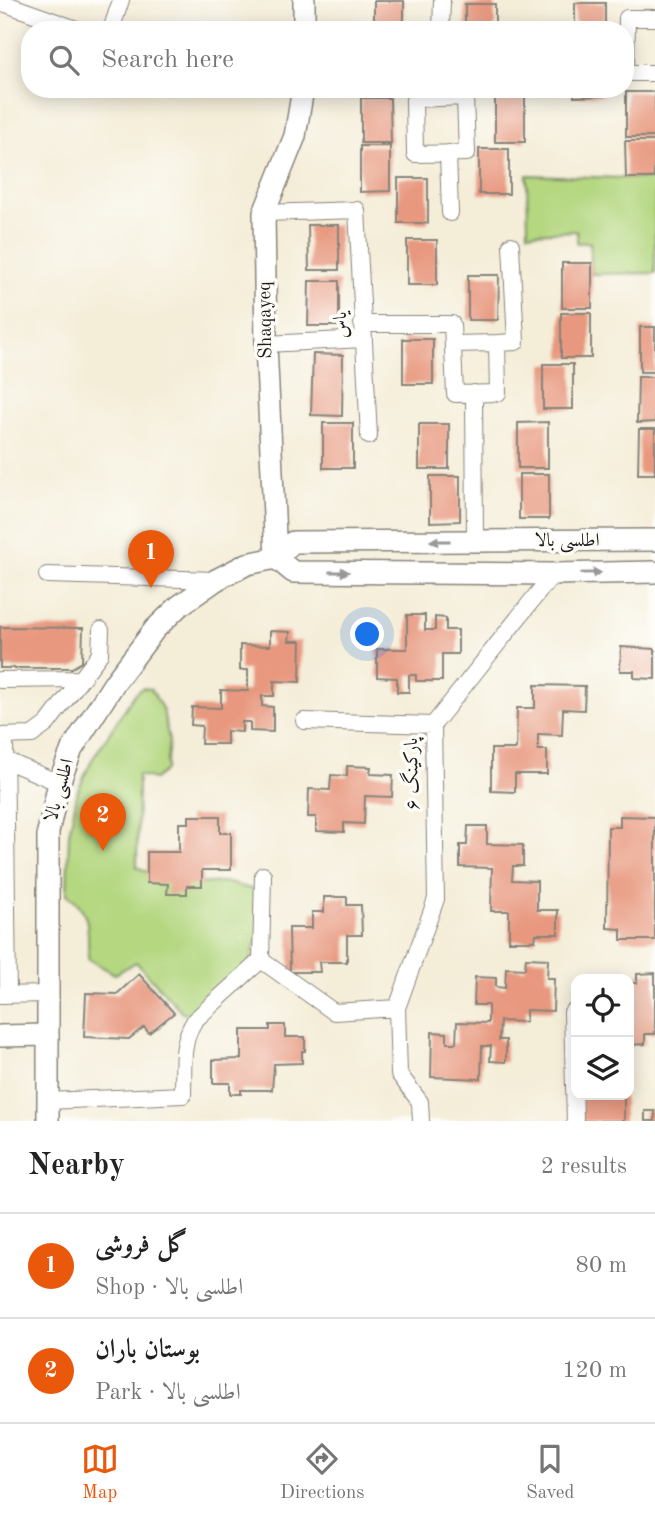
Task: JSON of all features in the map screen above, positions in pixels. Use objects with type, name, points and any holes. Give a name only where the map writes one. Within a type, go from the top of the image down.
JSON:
[{"type":"street","points":[[114,21],[121,0]]},
{"type":"street","points":[[304,0],[304,21]]},
{"type":"street","points":[[441,21],[442,0]]},
{"type":"street","points":[[627,21],[627,18],[649,18],[643,0]]},
{"type":"street","points":[[4,3],[54,21]]},
{"type":"street","points":[[634,73],[655,73]]},
{"type":"street","name":"Shaqayeq","points":[[276,558],[266,344],[264,213],[295,136],[301,98]]},
{"type":"street","points":[[419,98],[414,99],[415,154],[467,153],[465,98]]},
{"type":"street","points":[[448,153],[450,213]]},
{"type":"street","name":"یاس","points":[[264,213],[357,211],[369,436]]},
{"type":"street","points":[[454,344],[516,342],[511,245]]},
{"type":"street","points":[[266,344],[453,324],[455,394],[474,394],[498,393],[497,343]]},
{"type":"street","points":[[474,394],[475,541]]},
{"type":"street","name":"اطلسی بالا","points":[[48,1111],[48,832],[59,783],[72,749],[115,682],[155,629],[179,606],[216,580],[247,564],[276,558],[293,542],[655,540]]},
{"type":"street","points":[[552,542],[552,574]]},
{"type":"street","name":"اطلسی بالا","points":[[276,558],[293,572],[655,572]]},
{"type":"street","name":"پارکینگ ۶","points":[[397,1008],[436,899],[433,725],[552,574]]},
{"type":"street","points":[[47,575],[216,580]]},
{"type":"street","points":[[48,994],[4,995],[5,760],[2,736],[32,735],[47,724],[100,654],[101,630]]},
{"type":"street","points":[[0,680],[80,679]]},
{"type":"street","points":[[304,721],[433,725]]},
{"type":"street","points":[[5,760],[59,783]]},
{"type":"street","points":[[48,1111],[183,1095],[185,1040],[188,1030],[195,1020],[261,960],[263,875]]},
{"type":"street","points":[[261,960],[334,1012],[397,1008],[399,1074],[420,1102],[421,1121]]},
{"type":"street","points":[[0,1036],[47,1035]]},
{"type":"street","points":[[573,1037],[575,1121]]},
{"type":"green space","points":[[527,175],[655,179],[655,273],[592,274],[590,242],[577,243],[577,231],[528,233]]},
{"type":"green space","points":[[142,688],[151,689],[163,710],[169,741],[166,770],[154,779],[138,775],[137,867],[174,886],[224,882],[263,892],[261,930],[247,969],[205,1011],[184,1014],[136,962],[115,974],[88,959],[85,915],[81,907],[67,894],[69,834],[78,790],[92,760],[134,695]]},
{"type":"building","points":[[374,1],[404,1],[404,21],[374,21]]},
{"type":"building","points":[[575,3],[605,3],[605,21],[575,21]]},
{"type":"building","points":[[465,4],[495,4],[495,21],[465,21]]},
{"type":"building","points":[[634,92],[655,92],[655,137],[626,137],[626,98],[634,98]]},
{"type":"building","points":[[361,98],[390,98],[391,143],[361,143]]},
{"type":"building","points":[[495,98],[525,98],[525,142],[495,142]]},
{"type":"building","points":[[625,141],[655,141],[654,178],[626,178]]},
{"type":"building","points":[[360,146],[390,146],[390,191],[360,192]]},
{"type":"building","points":[[479,149],[509,149],[509,194],[479,194]]},
{"type":"building","points":[[398,178],[428,178],[428,223],[398,223]]},
{"type":"building","points":[[308,225],[339,225],[339,270],[309,270]]},
{"type":"building","points":[[407,240],[437,240],[437,285],[407,285]]},
{"type":"building","points":[[562,263],[592,263],[592,308],[562,308]]},
{"type":"building","points":[[468,275],[499,275],[498,320],[468,320]]},
{"type":"building","points":[[309,281],[339,281],[339,326],[308,326]]},
{"type":"building","points":[[561,313],[591,313],[591,358],[561,358]]},
{"type":"building","points":[[640,327],[655,327],[655,372],[640,372]]},
{"type":"building","points":[[403,339],[433,339],[433,384],[403,384]]},
{"type":"building","points":[[313,354],[343,355],[342,416],[311,415]]},
{"type":"building","points":[[543,364],[573,364],[573,409],[543,409]]},
{"type":"building","points":[[638,377],[655,377],[655,422],[637,423]]},
{"type":"building","points":[[548,422],[548,468],[518,468],[518,423]]},
{"type":"building","points":[[323,423],[353,423],[353,468],[323,468]]},
{"type":"building","points":[[419,424],[449,424],[449,469],[419,469]]},
{"type":"building","points":[[639,429],[655,429],[655,474],[638,474]]},
{"type":"building","points":[[519,474],[549,474],[549,519],[519,519]]},
{"type":"building","points":[[430,476],[460,476],[460,521],[430,522]]},
{"type":"building","points":[[407,615],[425,615],[425,630],[435,630],[435,617],[446,618],[446,630],[458,630],[458,654],[442,654],[442,681],[416,681],[416,675],[409,675],[409,692],[397,692],[397,678],[377,677],[377,649],[407,649]]},
{"type":"building","points":[[0,627],[83,628],[82,662],[72,668],[0,668]]},
{"type":"building","points":[[270,631],[290,632],[289,641],[301,641],[300,682],[274,681],[274,696],[262,696],[262,706],[273,707],[273,732],[250,731],[250,722],[242,722],[242,732],[227,731],[227,744],[201,744],[202,726],[191,725],[192,707],[221,708],[221,690],[248,691],[248,670],[240,670],[240,645],[270,646]]},
{"type":"building","points":[[621,647],[655,649],[655,679],[634,678],[634,671],[620,671]]},
{"type":"building","points":[[535,685],[585,686],[584,710],[563,709],[562,735],[538,734],[538,750],[547,750],[547,774],[515,774],[515,792],[491,791],[491,749],[516,749],[517,708],[535,708]]},
{"type":"building","points":[[347,766],[371,767],[370,774],[393,775],[392,797],[365,796],[364,824],[344,823],[344,832],[316,831],[316,817],[308,817],[309,789],[330,790],[331,775],[347,776]]},
{"type":"building","points":[[189,816],[220,816],[220,833],[231,833],[231,870],[202,870],[202,886],[187,886],[187,894],[167,894],[168,884],[147,883],[147,852],[179,852],[179,823],[189,823]]},
{"type":"building","points":[[620,816],[655,817],[655,940],[621,940],[621,929],[607,928],[608,827],[620,827]]},
{"type":"building","points":[[468,826],[487,826],[487,844],[523,845],[523,866],[513,866],[512,880],[537,881],[537,910],[558,910],[558,934],[536,934],[535,941],[509,941],[509,911],[491,911],[492,868],[460,867],[460,845],[467,845]]},
{"type":"building","points":[[324,897],[347,897],[347,905],[361,905],[362,935],[347,935],[347,962],[319,962],[320,972],[290,972],[289,928],[312,928],[312,912],[324,912]]},
{"type":"building","points":[[526,958],[548,959],[547,978],[554,978],[553,1011],[526,1010],[526,1022],[500,1021],[499,1040],[506,1040],[506,1062],[490,1061],[491,1046],[482,1046],[481,1079],[431,1077],[432,1032],[447,1033],[447,1043],[456,1043],[457,1022],[488,1023],[488,1005],[474,1005],[475,977],[496,978],[496,987],[505,988],[506,968],[525,969]]},
{"type":"building","points":[[655,973],[655,1034],[645,1034],[645,1044],[634,1045],[634,983],[637,983],[637,974]]},
{"type":"building","points":[[139,974],[174,1013],[149,1033],[144,1027],[129,1039],[84,1037],[86,993],[117,994]]},
{"type":"building","points":[[270,1025],[285,1025],[285,1037],[305,1037],[302,1063],[274,1064],[272,1090],[241,1090],[241,1094],[230,1094],[230,1083],[213,1083],[213,1060],[241,1059],[241,1030],[270,1030]]},
{"type":"building","points":[[581,1100],[624,1100],[624,1121],[581,1121]]},
{"type":"building","points":[[645,1111],[655,1111],[655,1121],[645,1121]]},
{"type":"place","name":"گل فروشی","points":[[151,588]]},
{"type":"place","name":"بوستان باران","points":[[103,851]]}]
